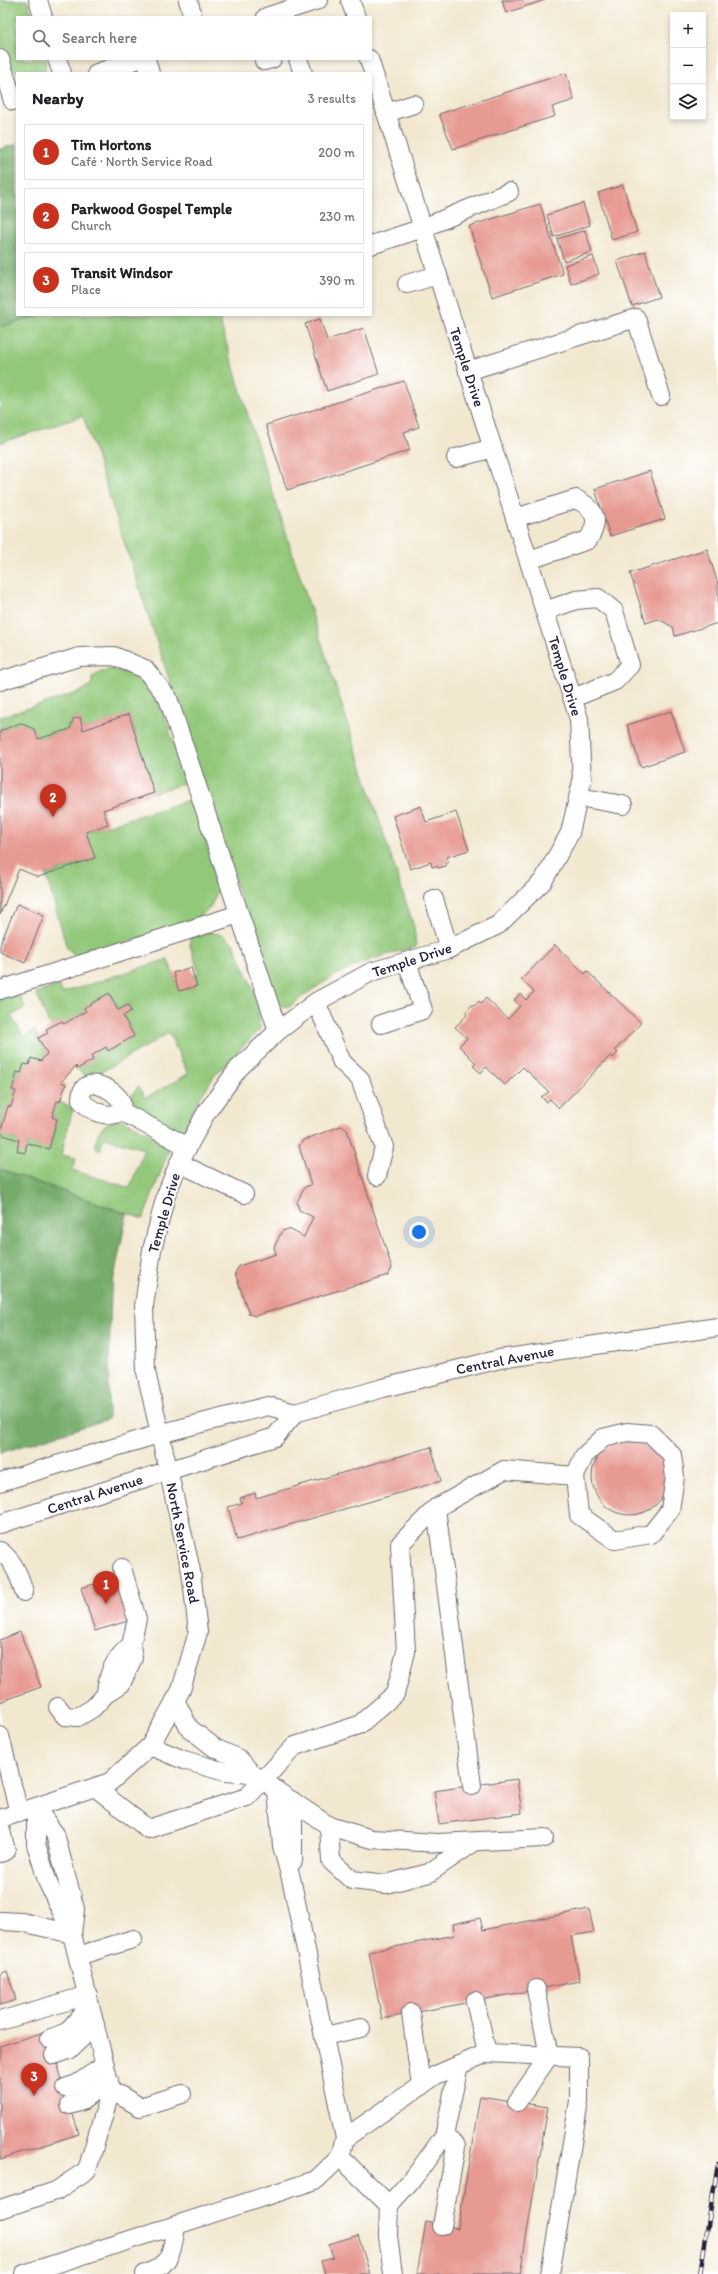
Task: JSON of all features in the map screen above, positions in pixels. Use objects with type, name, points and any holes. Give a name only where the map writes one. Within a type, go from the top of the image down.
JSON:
[{"type":"street","points":[[38,0],[43,16]]},
{"type":"street","points":[[188,0],[193,16]]},
{"type":"street","points":[[269,16],[318,0]]},
{"type":"street","points":[[350,0],[356,16]]},
{"type":"street","points":[[0,60],[10,102]]},
{"type":"street","points":[[57,60],[62,72]]},
{"type":"street","points":[[104,71],[136,60]]},
{"type":"street","points":[[146,60],[150,72]]},
{"type":"street","points":[[298,60],[303,72]]},
{"type":"street","name":"Temple Drive","points":[[169,1471],[159,1434],[146,1372],[144,1306],[152,1250],[166,1194],[179,1163],[206,1113],[238,1069],[278,1031],[316,1002],[371,972],[449,949],[498,925],[543,882],[570,833],[582,781],[579,719],[573,698],[369,60]]},
{"type":"street","points":[[386,113],[414,104]]},
{"type":"street","points":[[372,245],[423,228],[509,192]]},
{"type":"street","points":[[407,284],[438,274]]},
{"type":"street","points":[[468,371],[636,318],[661,396]]},
{"type":"street","points":[[456,458],[493,448]]},
{"type":"street","points":[[515,518],[576,500],[588,505],[595,516],[595,528],[588,540],[529,560]]},
{"type":"street","points":[[545,611],[576,600],[598,598],[614,611],[630,665],[614,681],[573,698]]},
{"type":"street","points":[[0,681],[79,657],[114,656],[145,669],[168,698],[278,1031]]},
{"type":"street","points":[[579,797],[623,805]]},
{"type":"street","points":[[434,899],[449,949]]},
{"type":"street","points":[[0,990],[239,914]]},
{"type":"street","points":[[381,1024],[423,1010],[407,962]]},
{"type":"street","points":[[316,1002],[342,1062],[360,1079],[384,1147],[377,1176]]},
{"type":"street","points":[[121,1111],[188,1147]]},
{"type":"street","points":[[179,1163],[244,1194]]},
{"type":"street","name":"Central Avenue","points":[[0,1524],[275,1437],[296,1413],[383,1388],[500,1359],[718,1327]]},
{"type":"street","points":[[0,1482],[159,1434],[268,1406],[296,1413]]},
{"type":"street","points":[[628,1432],[651,1434],[672,1454],[676,1477],[670,1510],[651,1534],[615,1540],[579,1515],[575,1476],[584,1456],[603,1438],[628,1432]]},
{"type":"street","points":[[96,1788],[148,1829],[247,1797],[264,1782],[294,1746],[359,1725],[395,1694],[406,1652],[400,1544],[436,1508],[504,1470],[575,1476]]},
{"type":"street","name":"North Service Road","points":[[0,1819],[96,1788],[110,1782],[150,1746],[181,1690],[198,1632],[191,1571],[169,1471]]},
{"type":"street","points":[[436,1508],[472,1786]]},
{"type":"street","points":[[0,1551],[7,1556],[11,1562],[21,1580],[24,1592]]},
{"type":"street","points":[[58,1707],[65,1716],[78,1717],[93,1708],[106,1694],[121,1684],[133,1658],[131,1645],[137,1619],[122,1568]]},
{"type":"street","points":[[175,1700],[189,1728],[215,1748],[239,1759],[264,1782],[329,1826],[372,1839],[438,1843],[544,1838]]},
{"type":"street","points":[[0,1736],[28,1810],[55,1834],[74,1909],[72,1934],[108,2078],[87,2170],[56,2191],[0,2209]]},
{"type":"street","points":[[150,1746],[184,1760],[264,1782]]},
{"type":"street","points":[[24,2274],[316,2180],[340,2157],[345,2138],[291,1878],[264,1782]]},
{"type":"street","points":[[291,1878],[294,1856],[293,1801]]},
{"type":"street","points":[[329,1826],[331,1861],[352,1880],[386,1884],[429,1874],[474,1842]]},
{"type":"street","points":[[0,1827],[6,1851],[0,1853]]},
{"type":"street","points":[[0,1921],[22,1922],[72,1934]]},
{"type":"street","points":[[78,1956],[133,1939]]},
{"type":"street","points":[[517,2102],[549,2056],[536,1989]]},
{"type":"street","points":[[0,2021],[89,2000]]},
{"type":"street","points":[[89,2000],[67,2032],[52,2047],[69,2050],[95,2025]]},
{"type":"street","points":[[475,2001],[487,2053]]},
{"type":"street","points":[[411,2013],[421,2086]]},
{"type":"street","points":[[324,2036],[361,2028]]},
{"type":"street","points":[[345,2138],[436,2075],[487,2053],[579,2057],[579,2101],[550,2274]]},
{"type":"street","points":[[393,2274],[388,2236],[389,2205],[415,2176],[444,2136],[459,2065]]},
{"type":"street","points":[[108,2078],[140,2107],[182,2094]]},
{"type":"street","points":[[67,2096],[77,2084],[108,2078]]},
{"type":"street","points":[[442,2226],[456,2146],[444,2136]]},
{"type":"street","points":[[340,2157],[389,2205]]},
{"type":"street","points":[[145,2274],[157,2270],[173,2250],[176,2225]]},
{"type":"green space","points":[[0,0],[27,0],[33,16],[16,16],[16,60],[46,60],[45,72],[18,72],[8,62],[2,45],[0,26],[0,9],[3,8]]},
{"type":"green space","points":[[16,144],[16,316],[38,316],[0,327],[0,149]]},
{"type":"green space","points":[[38,316],[218,316],[253,432],[414,927],[416,947],[364,962],[334,976],[289,1007],[282,1006],[274,1000],[83,416],[0,443],[0,327]]},
{"type":"green space","points":[[107,669],[135,676],[147,685],[161,709],[178,755],[185,779],[182,784],[154,793],[129,715],[83,730],[80,717],[73,719],[70,729],[38,739],[34,729],[20,723],[0,731],[0,717],[80,692],[92,684],[92,677]]},
{"type":"green space","points":[[193,799],[219,887],[211,906],[200,917],[179,926],[81,956],[73,954],[67,948],[46,875],[94,858],[86,832]]},
{"type":"green space","points":[[209,932],[223,935],[234,944],[257,998],[260,1029],[215,1075],[197,1102],[183,1131],[178,1131],[143,1116],[135,1108],[132,1095],[138,1086],[145,1098],[188,1074],[169,1033],[96,1075],[84,1075],[77,1069],[93,1060],[91,1056],[106,1047],[108,1051],[134,1036],[123,1016],[131,1011],[128,1005],[118,1010],[109,993],[84,1007],[86,1011],[64,1024],[62,1021],[52,1026],[48,1022],[36,993],[59,985],[62,993],[168,959],[179,991],[196,986],[193,975],[199,973],[190,945],[190,937]]},
{"type":"green space","points":[[0,996],[20,996],[25,1008],[11,1016],[24,1037],[34,1030],[47,1053],[37,1062],[24,1064],[21,1073],[17,1072],[12,1090],[16,1091],[11,1107],[7,1106],[0,1134]]},
{"type":"green space","points":[[57,1101],[73,1108],[61,1155],[76,1158],[72,1170],[130,1188],[144,1149],[104,1138],[100,1150],[96,1148],[96,1140],[100,1130],[111,1121],[115,1120],[120,1120],[134,1125],[168,1146],[169,1150],[143,1219],[0,1169],[0,1135],[19,1140],[17,1151],[25,1153],[27,1143],[49,1148],[57,1119],[52,1117]]},
{"type":"green space","points":[[0,1169],[127,1214],[111,1293],[108,1419],[0,1453]]},
{"type":"building","points":[[502,0],[545,0],[506,13]]},
{"type":"building","points":[[566,73],[574,100],[552,107],[555,116],[453,149],[439,114]]},
{"type":"building","points":[[623,185],[637,232],[612,240],[598,193]]},
{"type":"building","points":[[583,203],[590,225],[554,237],[547,215]]},
{"type":"building","points":[[540,204],[563,274],[492,297],[469,226]]},
{"type":"building","points":[[585,230],[592,252],[564,261],[557,239]]},
{"type":"building","points":[[645,251],[659,297],[632,306],[617,261]]},
{"type":"building","points":[[593,256],[599,274],[571,284],[565,265]]},
{"type":"building","points":[[320,319],[327,340],[364,328],[379,374],[327,391],[305,324]]},
{"type":"building","points":[[404,381],[419,427],[404,432],[410,450],[287,490],[266,425]]},
{"type":"building","points":[[650,471],[665,519],[610,536],[595,489]]},
{"type":"building","points":[[707,549],[718,584],[718,623],[675,636],[673,627],[658,619],[646,623],[630,573]]},
{"type":"building","points":[[671,711],[685,752],[641,767],[627,725]]},
{"type":"building","points":[[129,714],[154,793],[103,810],[108,824],[86,832],[95,858],[38,877],[19,869],[0,915],[0,731],[20,723],[34,729],[38,739],[70,729],[73,719],[80,717],[83,730]]},
{"type":"building","points":[[421,806],[426,822],[456,812],[469,850],[447,857],[449,862],[445,863],[446,866],[438,868],[437,866],[432,867],[431,862],[410,869],[393,816]]},
{"type":"building","points":[[17,904],[44,915],[25,963],[0,952],[0,945]]},
{"type":"building","points":[[555,945],[585,974],[587,971],[641,1023],[615,1050],[618,1053],[613,1058],[611,1055],[559,1108],[550,1099],[547,1102],[541,1097],[549,1092],[523,1067],[505,1085],[486,1067],[481,1073],[473,1066],[476,1063],[459,1046],[467,1038],[455,1027],[467,1015],[465,1013],[472,1005],[474,1006],[479,1001],[481,1004],[486,998],[508,1019],[520,1006],[514,1000],[520,994],[526,1000],[534,992],[521,980]]},
{"type":"building","points":[[191,967],[197,986],[179,991],[173,973]]},
{"type":"building","points":[[109,993],[118,1010],[128,1005],[131,1011],[123,1016],[134,1036],[108,1051],[106,1047],[91,1056],[93,1060],[77,1069],[76,1066],[61,1082],[66,1084],[60,1102],[57,1101],[52,1117],[57,1119],[49,1149],[27,1143],[25,1153],[17,1151],[19,1140],[0,1134],[8,1106],[11,1107],[16,1091],[12,1090],[17,1072],[21,1073],[24,1064],[29,1065],[31,1058],[41,1061],[47,1053],[38,1038],[48,1033],[46,1029],[62,1021],[64,1024],[86,1011],[84,1008]]},
{"type":"building","points":[[341,1126],[347,1130],[392,1268],[388,1275],[255,1316],[249,1314],[235,1273],[239,1266],[276,1254],[274,1247],[282,1231],[289,1229],[304,1237],[313,1217],[299,1210],[297,1202],[305,1187],[311,1185],[299,1146],[303,1140]]},
{"type":"building","points":[[630,1439],[644,1442],[657,1450],[665,1463],[668,1477],[665,1491],[657,1504],[644,1512],[630,1515],[616,1512],[603,1504],[595,1491],[592,1477],[595,1463],[603,1450],[616,1442]]},
{"type":"building","points":[[431,1447],[441,1481],[237,1540],[228,1507],[242,1503],[240,1498],[255,1493],[256,1498]]},
{"type":"building","points":[[117,1577],[131,1620],[95,1631],[81,1588]]},
{"type":"building","points":[[20,1632],[41,1687],[0,1702],[0,1640]]},
{"type":"building","points":[[517,1779],[522,1813],[439,1824],[434,1791]]},
{"type":"building","points":[[589,1909],[594,1932],[571,1936],[580,1981],[382,2019],[369,1952],[455,1935],[453,1924],[480,1918],[483,1930]]},
{"type":"building","points":[[7,1971],[16,2000],[0,2005],[0,1974]]},
{"type":"building","points":[[47,2031],[79,2134],[0,2159],[0,2046]]},
{"type":"building","points":[[480,2096],[548,2107],[520,2274],[417,2274],[426,2222],[458,2228]]},
{"type":"building","points":[[358,2235],[370,2274],[325,2274],[321,2261],[333,2258],[329,2244]]},
{"type":"railway","points":[[700,2274],[718,2164]]},
{"type":"place","name":"Parkwood Gospel Temple","points":[[53,817]]},
{"type":"place","name":"Tim Hortons","points":[[106,1604]]},
{"type":"place","name":"Transit Windsor","points":[[34,2096]]}]
